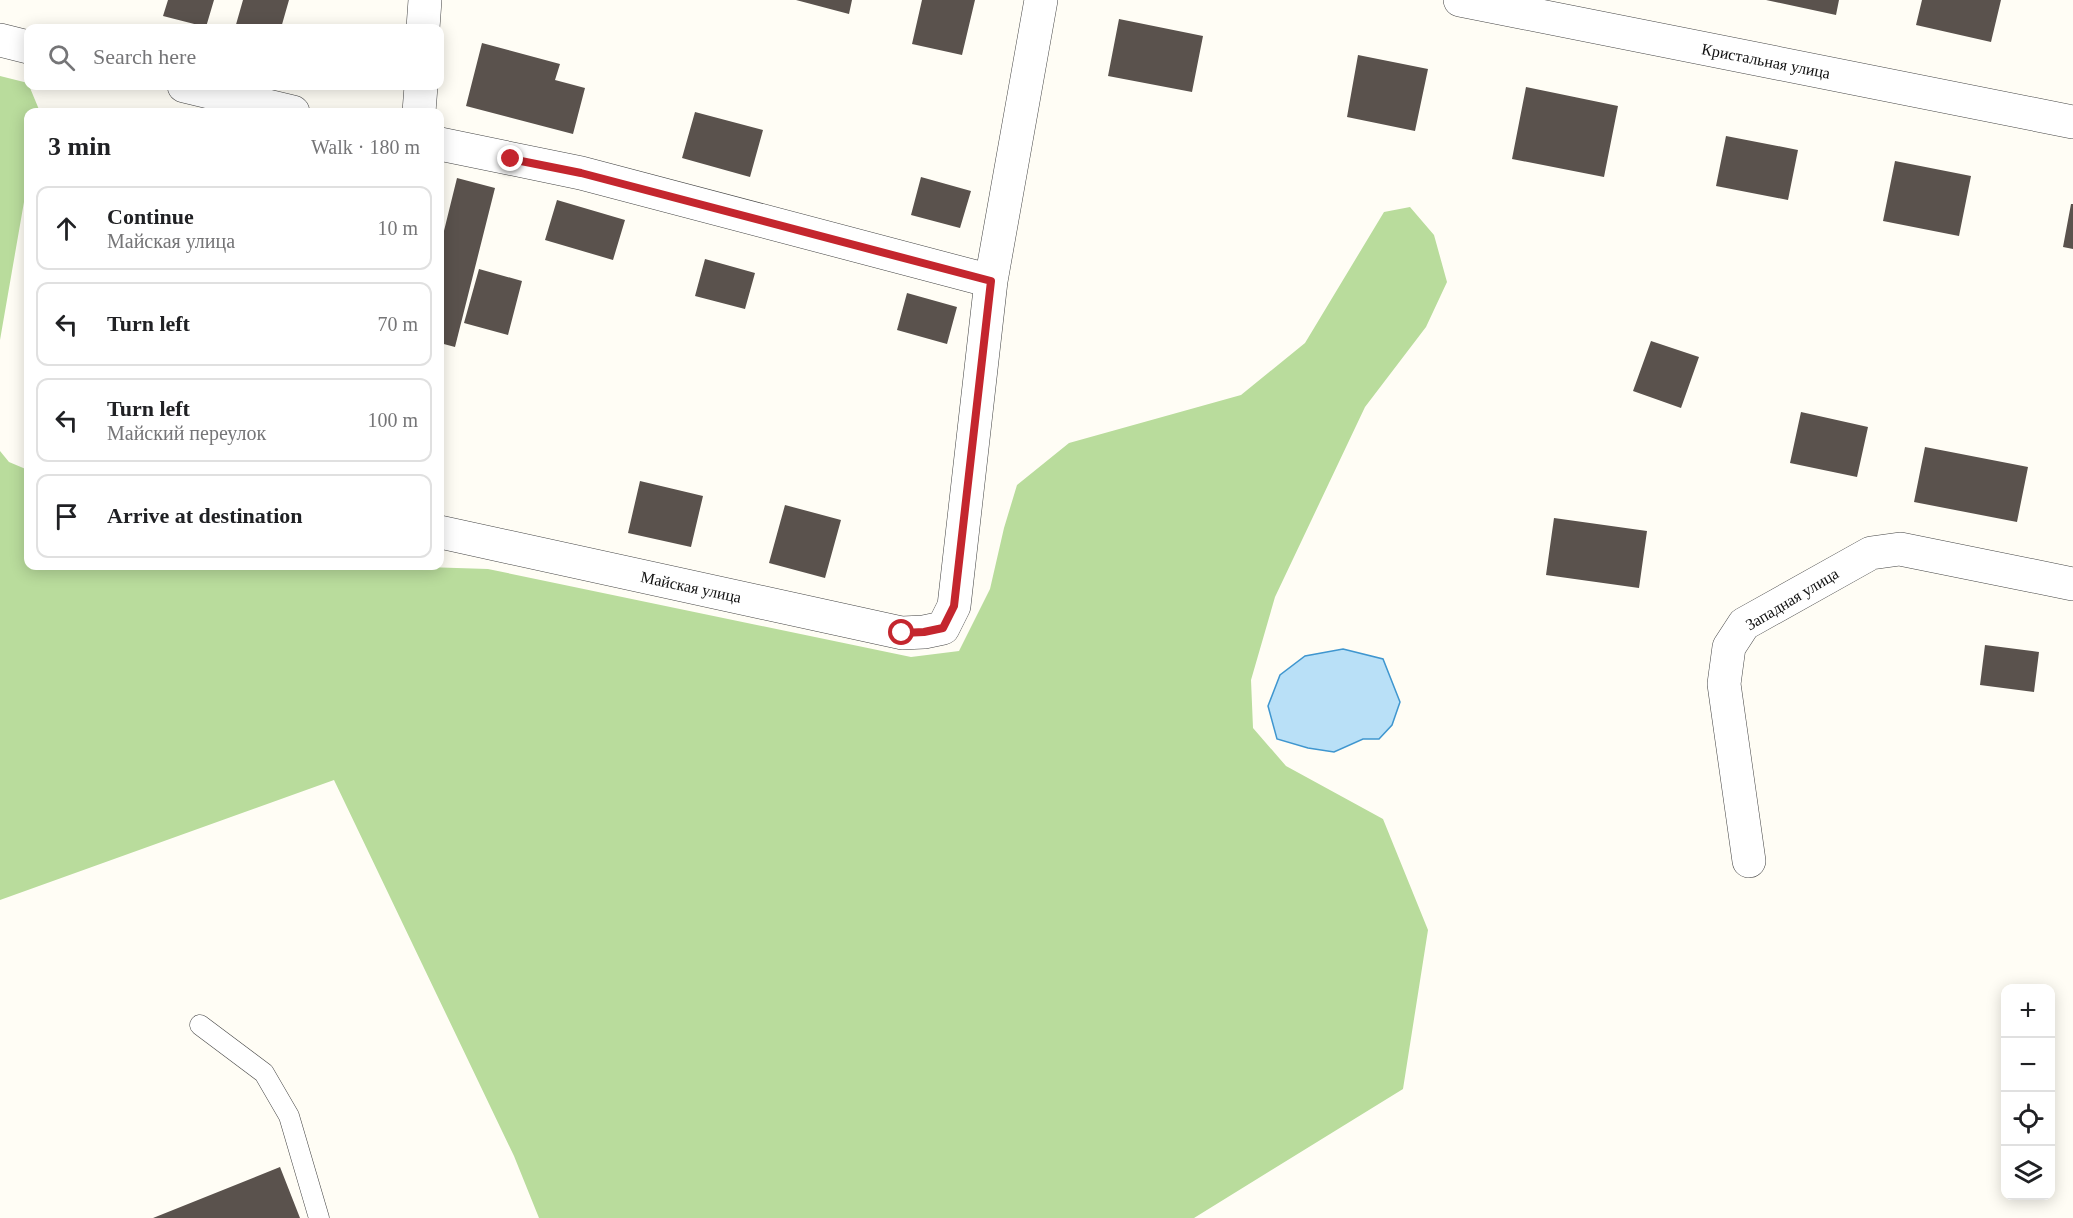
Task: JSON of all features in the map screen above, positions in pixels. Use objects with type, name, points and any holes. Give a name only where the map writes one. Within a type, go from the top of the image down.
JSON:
[{"type":"street","points":[[423,24],[425,0]]},
{"type":"street","points":[[444,145],[581,173],[991,281],[1041,0]]},
{"type":"street","name":"Кристальная улица","points":[[1460,0],[2073,122]]},
{"type":"street","points":[[0,40],[24,46]]},
{"type":"street","points":[[201,90],[276,108]]},
{"type":"street","points":[[419,108],[421,90]]},
{"type":"street","name":"Майская улица","points":[[444,533],[902,633],[943,628],[954,606],[991,281]]},
{"type":"street","name":"Западная улица","points":[[1749,861],[1724,684],[1729,647],[1744,624],[1871,553],[1900,549],[2073,584]]},
{"type":"lane","points":[[200,1024],[264,1073],[289,1116],[319,1218]]},
{"type":"green space","points":[[0,76],[24,82],[24,90],[31,90],[38,108],[24,108],[24,202],[0,340]]},
{"type":"green space","points":[[1410,207],[1434,235],[1447,282],[1426,327],[1365,407],[1275,597],[1251,680],[1253,728],[1286,766],[1383,819],[1428,930],[1403,1089],[1194,1218],[539,1218],[514,1156],[334,780],[0,900],[0,451],[9,462],[24,468],[24,570],[488,569],[911,657],[959,651],[990,589],[1017,485],[1069,443],[1241,395],[1305,343],[1384,212]]},
{"type":"water","points":[[1343,649],[1383,659],[1400,702],[1392,725],[1379,739],[1363,739],[1334,752],[1308,748],[1277,739],[1268,706],[1280,675],[1305,656]]},
{"type":"building","points":[[168,0],[214,0],[207,24],[194,24],[163,16]]},
{"type":"building","points":[[243,0],[289,0],[282,24],[236,24]]},
{"type":"building","points":[[796,0],[852,0],[849,14]]},
{"type":"building","points":[[922,0],[975,0],[962,55],[912,44]]},
{"type":"building","points":[[1766,0],[1839,0],[1836,15]]},
{"type":"building","points":[[1922,0],[2001,0],[1991,42],[1916,25]]},
{"type":"building","points":[[1119,19],[1203,36],[1192,92],[1108,76]]},
{"type":"building","points":[[482,43],[560,64],[555,80],[585,88],[573,134],[466,106]]},
{"type":"building","points":[[1358,55],[1428,69],[1415,131],[1347,117]]},
{"type":"building","points":[[1526,87],[1618,106],[1604,177],[1512,159]]},
{"type":"building","points":[[695,112],[763,130],[750,177],[682,158]]},
{"type":"building","points":[[1726,136],[1798,150],[1788,200],[1716,186]]},
{"type":"building","points":[[1895,161],[1971,176],[1959,236],[1883,221]]},
{"type":"building","points":[[921,177],[971,191],[960,228],[911,215]]},
{"type":"building","points":[[457,178],[495,188],[455,347],[444,344],[444,231]]},
{"type":"building","points":[[557,200],[625,220],[613,260],[545,240]]},
{"type":"building","points":[[2071,204],[2073,204],[2073,249],[2063,247]]},
{"type":"building","points":[[705,259],[755,273],[745,309],[695,296]]},
{"type":"building","points":[[479,269],[522,281],[508,335],[464,323]]},
{"type":"building","points":[[907,293],[957,307],[947,344],[897,330]]},
{"type":"building","points":[[1651,341],[1699,357],[1681,408],[1633,391]]},
{"type":"building","points":[[1801,412],[1868,427],[1857,477],[1790,463]]},
{"type":"building","points":[[1925,447],[2028,467],[2017,522],[1914,502]]},
{"type":"building","points":[[640,481],[703,496],[691,547],[628,533]]},
{"type":"building","points":[[785,505],[841,520],[825,578],[769,563]]},
{"type":"building","points":[[1554,518],[1647,531],[1639,588],[1546,575]]},
{"type":"building","points":[[1985,645],[2039,652],[2034,692],[1980,685]]},
{"type":"building","points":[[280,1167],[300,1218],[153,1218]]},
{"type":"route","points":[[511,159],[581,173],[991,281],[954,606],[943,628],[902,633]]}]
